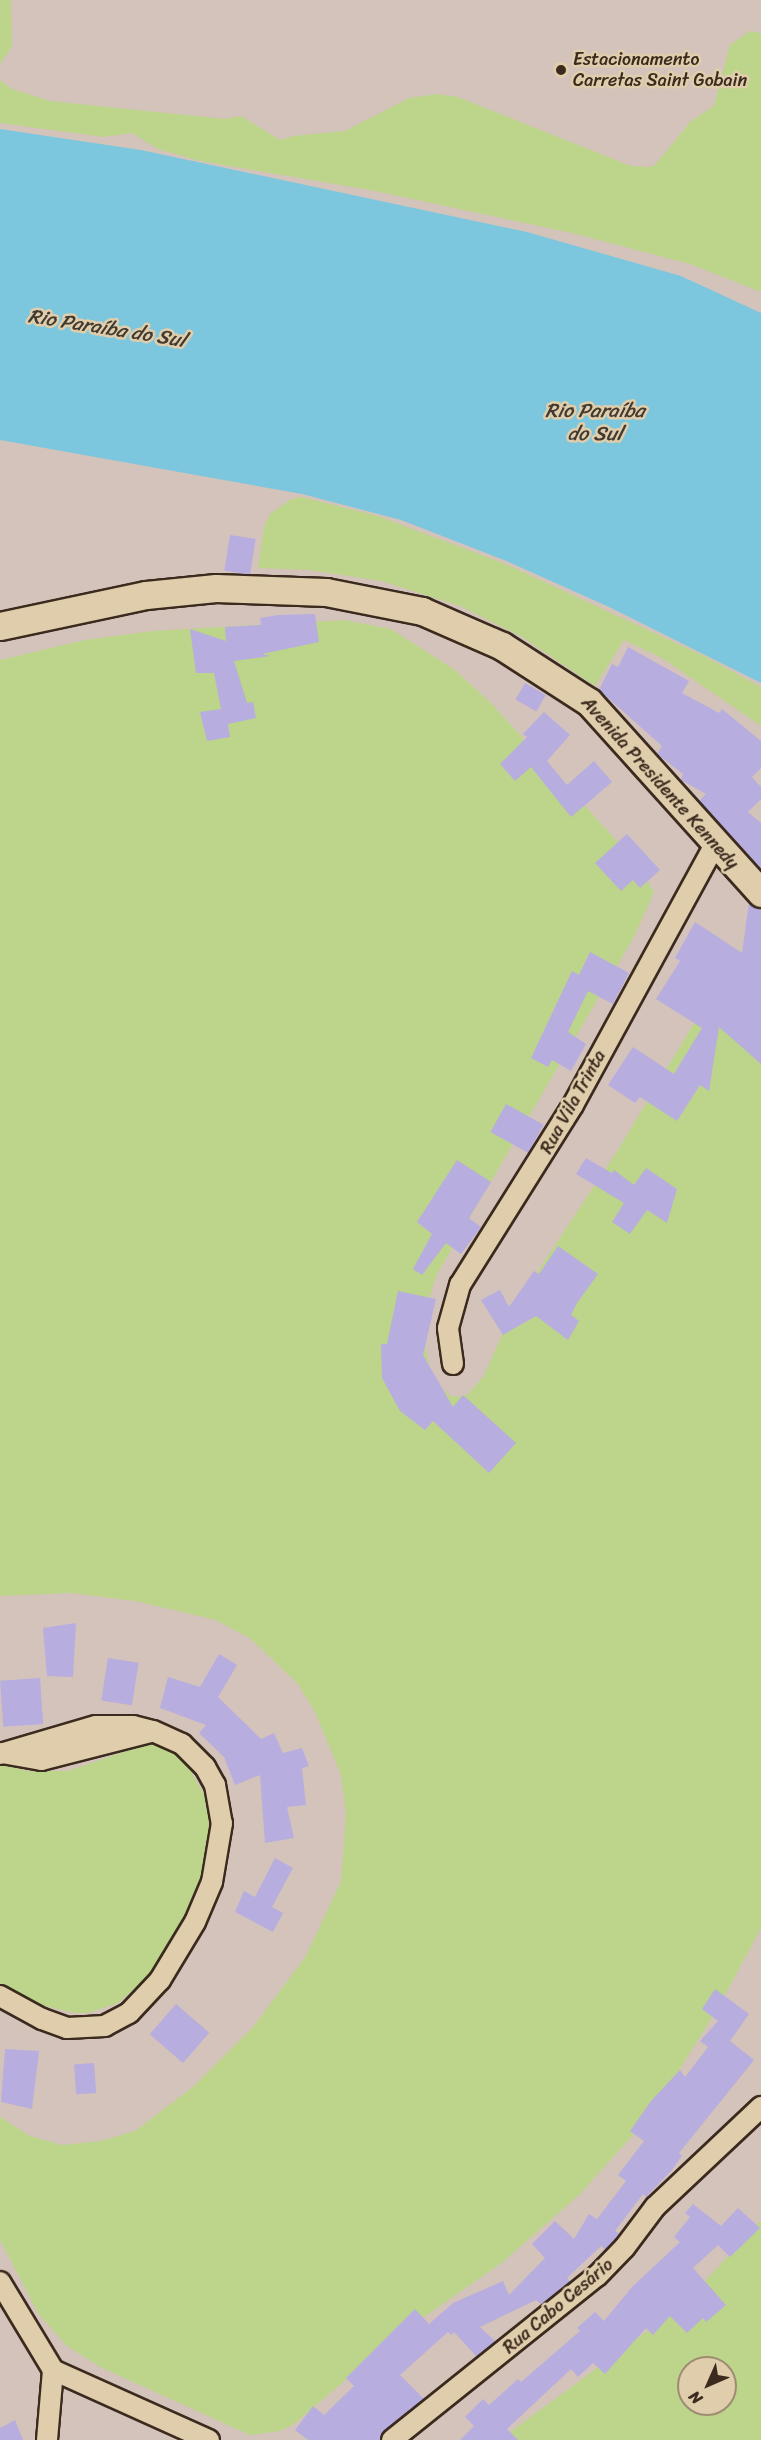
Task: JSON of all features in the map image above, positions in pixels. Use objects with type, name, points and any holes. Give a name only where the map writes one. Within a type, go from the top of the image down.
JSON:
[{"type":"main road","name":"Avenida Presidente Kennedy","points":[[0,626],[146,595],[216,588],[326,592],[422,611],[502,646],[589,702],[761,893]]},
{"type":"street","name":"Rua Vila Trinta","points":[[453,1364],[448,1328],[460,1285],[573,1105],[716,843]]},
{"type":"street","points":[[0,1996],[42,2019],[68,2028],[105,2026],[139,2004],[160,1980],[185,1940],[217,1862],[220,1803],[215,1785],[196,1756],[182,1744],[153,1731],[133,1726],[96,1726],[1,1753]]},
{"type":"street","name":"Rua Cabo Cesário","points":[[392,2440],[597,2276],[625,2247],[655,2207],[761,2107]]},
{"type":"street","points":[[0,2282],[53,2370],[209,2440]]},
{"type":"street","points":[[47,2440],[53,2370]]},
{"type":"green space","points":[[0,0],[11,0],[12,47],[0,64]]},
{"type":"green space","points":[[750,31],[761,33],[761,292],[690,264],[572,233],[370,190],[200,161],[158,149],[132,133],[104,137],[0,123],[0,80],[12,89],[50,101],[225,119],[241,116],[280,140],[293,136],[345,131],[409,98],[437,94],[458,97],[631,166],[649,167],[655,165],[691,121],[714,106],[730,45]]},
{"type":"green space","points":[[302,497],[378,516],[508,565],[706,657],[761,687],[761,726],[662,658],[624,640],[595,686],[522,637],[460,606],[381,581],[309,570],[258,568],[264,527],[270,514],[291,499]]},
{"type":"green space","points":[[345,620],[391,629],[455,670],[489,701],[637,863],[654,892],[634,937],[437,1274],[426,1308],[424,1342],[432,1378],[447,1393],[453,1397],[467,1395],[484,1376],[514,1307],[616,1153],[738,950],[761,962],[761,1928],[718,2008],[651,2115],[580,2194],[503,2262],[398,2335],[294,2424],[280,2431],[250,2435],[102,2368],[67,2346],[38,2313],[0,2240],[0,2117],[30,2136],[62,2145],[101,2141],[135,2131],[193,2087],[253,2027],[306,1956],[341,1881],[346,1814],[341,1775],[315,1712],[298,1684],[251,1639],[216,1620],[135,1601],[71,1593],[0,1596],[0,660],[85,640],[152,631]]},
{"type":"green space","points":[[147,1744],[164,1747],[186,1762],[207,1800],[210,1832],[202,1886],[193,1907],[151,1975],[118,2003],[88,2013],[74,2013],[41,2005],[0,1984],[0,1763],[27,1771],[68,1771]]},
{"type":"green space","points":[[761,2220],[761,2440],[499,2440],[684,2304]]},
{"type":"water","name":"Rio Paraíba do Sul","points":[[0,129],[141,150],[527,232],[681,276],[761,313],[761,683],[609,607],[504,560],[401,520],[302,494],[0,440]]},
{"type":"building","points":[[230,535],[256,539],[250,575],[224,571]]},
{"type":"building","points":[[315,614],[319,642],[262,654],[270,656],[234,661],[247,703],[253,702],[256,718],[228,724],[230,737],[207,741],[200,712],[221,709],[214,673],[196,673],[190,629],[226,641],[225,627],[261,625],[260,618],[278,615]]},
{"type":"building","points":[[628,647],[689,681],[682,693],[719,713],[722,709],[761,741],[761,768],[752,777],[761,787],[761,799],[748,812],[761,823],[761,869],[699,801],[706,794],[681,780],[683,774],[657,754],[662,746],[599,690],[612,664],[618,667]]},
{"type":"building","points":[[525,683],[546,695],[536,711],[516,699]]},
{"type":"building","points":[[544,712],[570,735],[547,761],[567,785],[594,761],[612,782],[571,817],[531,767],[515,781],[500,764],[527,737],[523,734]]},
{"type":"building","points":[[627,834],[660,870],[640,888],[633,880],[621,891],[595,863]]},
{"type":"building","points":[[749,903],[761,908],[761,1064],[719,1027],[709,1091],[700,1085],[677,1121],[640,1097],[635,1103],[608,1085],[633,1047],[674,1074],[702,1028],[656,999],[680,961],[675,958],[695,922],[742,953]]},
{"type":"building","points":[[590,952],[629,973],[613,1004],[588,991],[568,1032],[586,1044],[571,1071],[552,1060],[548,1067],[531,1058],[572,971],[579,975]]},
{"type":"building","points":[[506,1104],[544,1125],[528,1153],[490,1132]]},
{"type":"building","points":[[586,1158],[612,1173],[614,1170],[634,1185],[646,1168],[677,1189],[667,1223],[647,1210],[630,1234],[612,1222],[624,1203],[576,1174]]},
{"type":"building","points":[[457,1160],[491,1182],[469,1218],[481,1227],[461,1254],[446,1243],[422,1275],[413,1269],[432,1234],[417,1222]]},
{"type":"building","points":[[558,1246],[598,1274],[571,1315],[579,1321],[568,1340],[536,1316],[503,1335],[481,1300],[500,1290],[509,1307],[534,1271],[539,1274]]},
{"type":"building","points":[[398,1291],[436,1299],[423,1355],[453,1407],[463,1395],[516,1443],[489,1473],[433,1421],[425,1430],[400,1411],[382,1378],[381,1344],[387,1344]]},
{"type":"building","points":[[76,1623],[73,1677],[47,1676],[43,1628]]},
{"type":"building","points":[[219,1654],[237,1665],[218,1697],[261,1739],[274,1733],[283,1753],[302,1748],[309,1766],[302,1768],[306,1805],[287,1807],[294,1838],[265,1843],[260,1775],[235,1785],[224,1757],[199,1733],[206,1725],[160,1708],[168,1677],[200,1687]]},
{"type":"building","points":[[108,1658],[139,1663],[132,1705],[101,1700]]},
{"type":"building","points":[[40,1678],[43,1724],[3,1727],[0,1681]]},
{"type":"building","points":[[275,1858],[293,1868],[272,1907],[283,1913],[273,1932],[235,1912],[244,1891],[255,1897]]},
{"type":"building","points":[[715,1989],[749,2014],[730,2041],[754,2060],[679,2153],[682,2156],[671,2171],[646,2197],[643,2194],[615,2231],[620,2234],[606,2250],[601,2246],[567,2278],[570,2281],[566,2286],[542,2305],[536,2300],[480,2327],[496,2342],[477,2357],[454,2332],[451,2335],[448,2332],[400,2375],[424,2399],[385,2431],[380,2440],[308,2440],[295,2430],[313,2406],[324,2415],[354,2386],[346,2378],[415,2309],[429,2324],[453,2303],[503,2281],[509,2295],[545,2258],[532,2244],[555,2221],[574,2239],[589,2214],[597,2219],[626,2181],[618,2175],[644,2141],[630,2131],[651,2101],[680,2070],[685,2077],[708,2047],[700,2041],[718,2021],[702,2009]]},
{"type":"building","points":[[176,2004],[209,2033],[183,2063],[150,2034]]},
{"type":"building","points":[[5,2049],[39,2051],[32,2109],[1,2102]]},
{"type":"building","points":[[94,2063],[96,2093],[76,2094],[74,2064]]},
{"type":"building","points":[[693,2204],[721,2226],[738,2208],[760,2228],[730,2257],[718,2245],[693,2268],[726,2305],[706,2322],[703,2318],[687,2333],[670,2316],[653,2335],[646,2328],[605,2374],[593,2363],[578,2377],[571,2369],[507,2429],[518,2440],[460,2440],[474,2426],[465,2417],[483,2399],[489,2405],[518,2379],[521,2382],[580,2331],[577,2328],[595,2312],[604,2321],[632,2287],[680,2242],[674,2237],[690,2217],[685,2213]]},
{"type":"building","points":[[15,2420],[23,2440],[0,2440],[0,2428]]},
{"type":"place","name":"Estacionamento Carretas Saint Gobain","points":[[561,70]]}]
